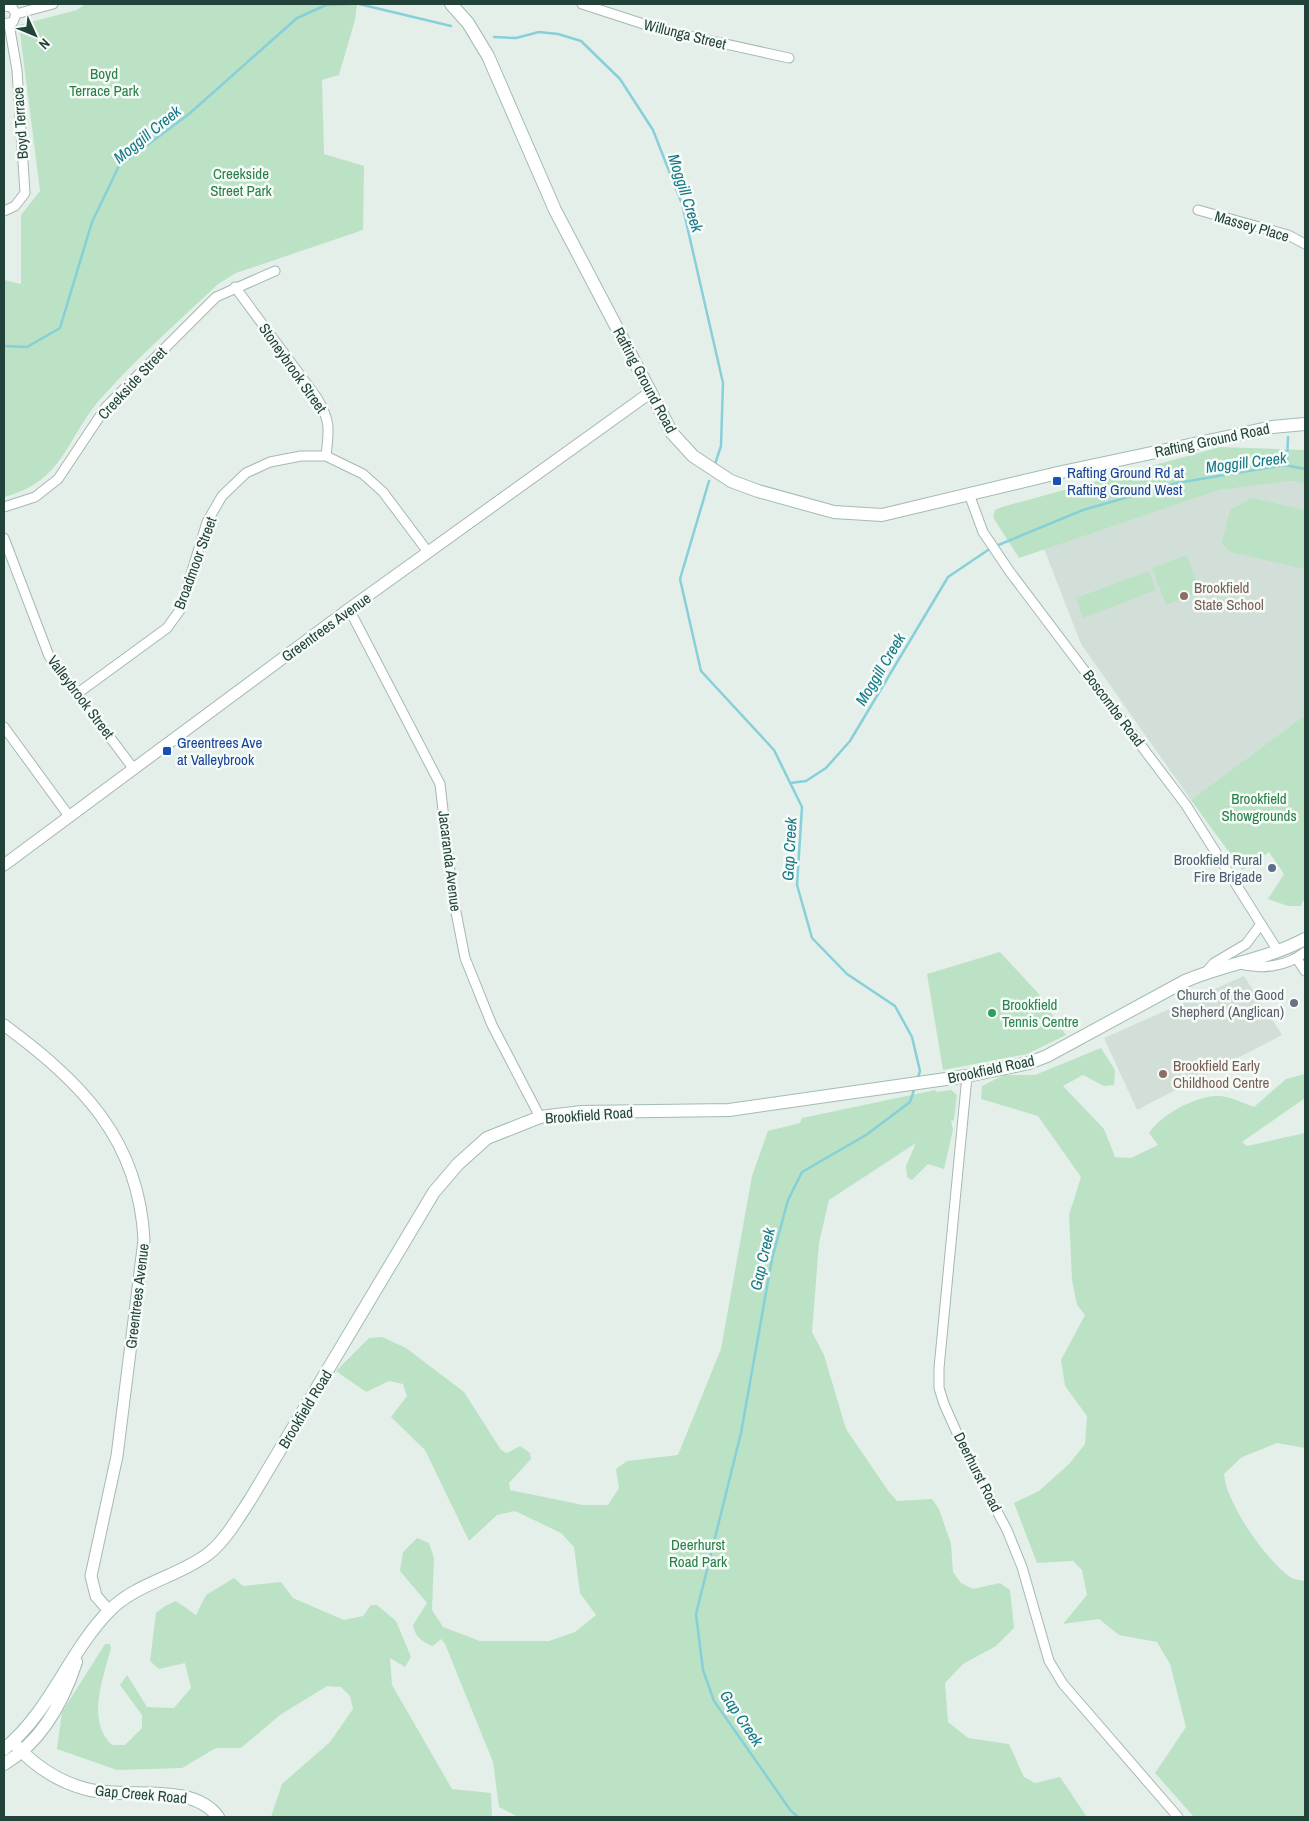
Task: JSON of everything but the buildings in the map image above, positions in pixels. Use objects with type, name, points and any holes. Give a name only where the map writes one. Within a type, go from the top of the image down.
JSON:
[{"type":"main road","name":"Rafting Ground Road","points":[[451,4],[468,23],[482,44],[555,210],[672,433],[693,456],[731,481],[758,491],[834,512],[882,515],[1272,427],[1305,424]]},
{"type":"main road","name":"Brookfield Road","points":[[4,1764],[12,1747],[41,1731],[58,1704],[71,1677],[78,1654],[94,1629],[109,1611],[130,1594],[208,1554],[250,1500],[434,1192],[458,1164],[487,1138],[540,1117],[582,1112],[729,1110],[968,1076],[1029,1063],[1046,1056],[1207,971],[1278,951],[1305,939]]},
{"type":"main road","name":"Gap Creek Road","points":[[12,1747],[50,1775],[86,1789],[109,1794],[191,1798],[203,1803],[218,1817]]},
{"type":"street","points":[[6,24],[15,19],[10,7],[54,4]]},
{"type":"street","name":"Willunga Street","points":[[582,4],[662,30],[789,58]]},
{"type":"street","name":"Boyd Terrace","points":[[4,211],[15,206],[25,193],[17,70],[6,24]]},
{"type":"street","name":"Massey Place","points":[[1198,210],[1288,235],[1305,244]]},
{"type":"street","name":"Creekside Street","points":[[4,508],[34,497],[47,489],[69,465],[106,407],[216,297],[274,271]]},
{"type":"street","name":"Stoneybrook Street","points":[[235,287],[327,416],[326,456]]},
{"type":"street","name":"Greentrees Avenue","points":[[4,865],[349,609],[651,392]]},
{"type":"street","name":"Broadmoor Street","points":[[78,693],[167,628],[180,610],[207,522],[222,496],[246,473],[270,462],[301,456],[326,456],[363,474],[383,492],[428,552]]},
{"type":"street","name":"Boscombe Road","points":[[969,494],[983,532],[1186,804],[1278,951]]},
{"type":"street","name":"Valleybrook Street","points":[[4,538],[49,656],[133,768]]},
{"type":"street","name":"Jacaranda Avenue","points":[[349,609],[440,784],[453,897],[465,958],[492,1025],[540,1117]]},
{"type":"street","points":[[4,726],[7,739],[69,816]]},
{"type":"street","points":[[1207,971],[1214,963],[1246,944],[1261,924]]},
{"type":"street","points":[[1236,962],[1253,968],[1297,958],[1305,952]]},
{"type":"street","points":[[1297,958],[1305,971]]},
{"type":"street","name":"Greentrees Avenue","points":[[4,1025],[27,1042],[88,1098],[99,1111],[134,1176],[143,1223],[144,1240],[117,1456],[91,1576],[96,1596],[109,1611]]},
{"type":"street","name":"Deerhurst Road","points":[[968,1076],[939,1368],[939,1388],[966,1453],[1007,1530],[1022,1567],[1049,1661],[1063,1684],[1178,1817]]},
{"type":"shaded area","name":"Brookfield State School","points":[[1292,481],[1305,484],[1305,715],[1191,800],[1081,644],[1044,549],[1220,490]]},
{"type":"shaded area","name":"Brookfield Early Childhood Centre","points":[[1244,976],[1282,1035],[1137,1110],[1104,1038]]},
{"type":"green space","name":"Creekside Street Park","points":[[85,4],[357,4],[355,20],[339,75],[322,80],[324,154],[364,166],[363,230],[236,273],[218,284],[145,352],[104,395],[91,410],[53,469],[25,490],[4,497],[4,280],[21,284],[21,215],[40,191],[19,25],[77,10]]},
{"type":"green space","points":[[1220,447],[1305,450],[1305,484],[1292,481],[1220,490],[1019,558],[993,517],[995,510],[1002,507]]},
{"type":"green space","points":[[1252,498],[1305,510],[1305,569],[1230,552],[1222,543],[1230,510]]},
{"type":"green space","points":[[1187,555],[1200,592],[1166,605],[1152,568]]},
{"type":"green space","points":[[1149,571],[1156,590],[1083,618],[1076,598]]},
{"type":"green space","name":"Brookfield Showgrounds","points":[[1305,715],[1305,903],[1303,900],[1301,906],[1288,906],[1268,899],[1284,874],[1269,852],[1242,870],[1191,800]]},
{"type":"green space","name":"Brookfield Tennis Centre","points":[[1000,952],[1037,992],[1066,1035],[1027,1054],[943,1070],[927,974]]},
{"type":"green space","points":[[1101,1048],[1115,1070],[1114,1085],[1104,1086],[1083,1075],[1063,1086],[1104,1129],[1115,1157],[1131,1158],[1158,1145],[1149,1133],[1170,1113],[1189,1103],[1207,1097],[1221,1096],[1254,1107],[1286,1079],[1305,1074],[1305,1098],[1242,1142],[1247,1146],[1305,1133],[1305,1448],[1277,1443],[1242,1457],[1224,1474],[1226,1486],[1239,1515],[1259,1545],[1280,1569],[1290,1577],[1305,1581],[1305,1817],[1194,1817],[1155,1773],[1186,1727],[1170,1664],[1157,1642],[1119,1635],[1099,1619],[1063,1624],[1087,1595],[1082,1570],[1073,1561],[1037,1563],[1014,1503],[1039,1491],[1069,1464],[1085,1444],[1087,1416],[1065,1386],[1061,1360],[1085,1315],[1077,1305],[1072,1280],[1069,1215],[1081,1177],[1038,1116],[981,1099],[982,1086],[1004,1075],[1035,1075]]},
{"type":"green space","name":"Deerhurst Road Park","points":[[935,1090],[937,1092],[951,1090],[957,1095],[954,1120],[951,1121],[953,1130],[944,1169],[928,1164],[912,1180],[907,1177],[906,1166],[916,1143],[829,1200],[819,1243],[812,1332],[824,1355],[846,1429],[889,1492],[897,1501],[932,1499],[939,1509],[951,1544],[953,1572],[961,1583],[973,1589],[1000,1583],[1010,1590],[1014,1628],[996,1646],[963,1664],[945,1683],[948,1722],[968,1738],[1009,1744],[1024,1777],[1035,1783],[1060,1777],[1087,1817],[518,1817],[499,1807],[493,1762],[445,1644],[441,1639],[433,1646],[422,1641],[415,1633],[413,1625],[427,1603],[400,1571],[403,1552],[417,1538],[429,1543],[434,1558],[432,1610],[443,1627],[480,1641],[549,1641],[575,1632],[596,1615],[580,1593],[574,1547],[561,1533],[515,1511],[497,1515],[469,1541],[425,1450],[391,1417],[407,1396],[403,1384],[389,1381],[366,1392],[336,1371],[369,1338],[382,1337],[406,1348],[464,1392],[501,1450],[507,1453],[520,1446],[530,1453],[531,1459],[509,1483],[510,1490],[583,1505],[608,1505],[619,1488],[616,1469],[627,1461],[678,1455],[721,1349],[752,1176],[768,1131],[800,1123],[802,1118]]},
{"type":"green space","points":[[234,1578],[243,1586],[281,1582],[293,1598],[344,1620],[363,1616],[371,1605],[377,1605],[396,1621],[411,1657],[405,1667],[390,1658],[392,1685],[452,1789],[491,1793],[492,1817],[271,1817],[282,1784],[330,1742],[353,1709],[350,1696],[341,1687],[327,1686],[280,1715],[241,1748],[216,1748],[182,1768],[117,1770],[57,1749],[62,1712],[105,1644],[110,1644],[111,1648],[101,1686],[98,1711],[104,1735],[112,1745],[125,1745],[142,1728],[142,1715],[120,1685],[127,1675],[147,1707],[174,1708],[191,1688],[185,1663],[159,1669],[150,1661],[156,1613],[176,1601],[196,1615],[206,1595]]},
{"type":"waterway","name":"Moggill Creek","points":[[4,346],[27,347],[60,328],[92,222],[119,166],[189,114],[297,18],[326,5],[350,4]]},
{"type":"waterway","name":"Moggill Creek","points":[[359,4],[451,26]]},
{"type":"waterway","name":"Moggill Creek","points":[[494,37],[516,38],[539,32],[558,34],[581,41],[620,79],[653,130],[682,204],[723,383],[721,446],[715,464]]},
{"type":"waterway","points":[[1287,465],[1288,437]]},
{"type":"waterway","name":"Moggill Creek","points":[[996,546],[1083,510],[1177,483],[1284,465],[1305,469]]},
{"type":"waterway","name":"Gap Creek","points":[[709,481],[680,579],[701,671],[774,750],[802,807],[797,885],[812,938],[847,974],[895,1006],[912,1037],[920,1071],[917,1080]]},
{"type":"waterway","name":"Moggill Creek","points":[[790,783],[806,781],[826,768],[850,741],[948,577],[991,548]]},
{"type":"waterway","name":"Gap Creek","points":[[798,1817],[791,1811],[714,1701],[703,1670],[696,1614],[741,1433],[772,1259],[788,1200],[802,1172],[866,1135],[910,1102],[915,1087]]},
{"type":"place","name":"Rafting Ground Rd at Rafting Ground West","points":[[1057,481]]},
{"type":"place","name":"Brookfield State School","points":[[1184,596]]},
{"type":"place","name":"Greentrees Ave at Valleybrook","points":[[167,751]]},
{"type":"place","name":"Brookfield Rural Fire Brigade","points":[[1272,868]]},
{"type":"place","name":"Church of the Good Shepherd (Anglican)","points":[[1294,1003]]},
{"type":"place","name":"Brookfield Tennis Centre","points":[[992,1013]]},
{"type":"place","name":"Brookfield Early Childhood Centre","points":[[1163,1074]]},
{"type":"park label","name":"Boyd Terrace Park","points":[[104,82]]}]
